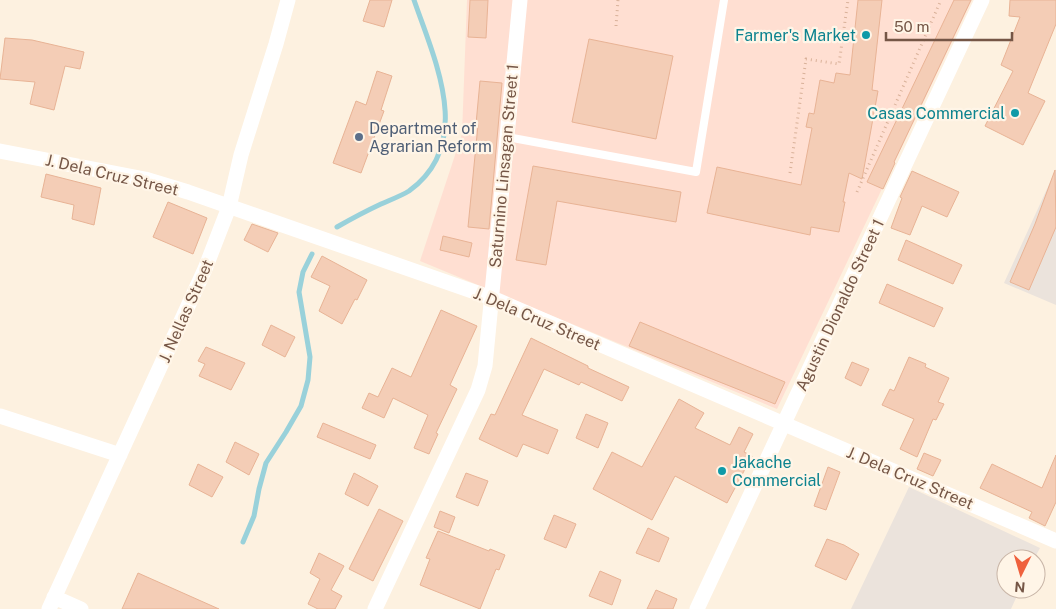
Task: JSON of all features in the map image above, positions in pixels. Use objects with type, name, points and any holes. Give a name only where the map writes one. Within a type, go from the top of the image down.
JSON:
[{"type":"street","name":"J. Nellas Street","points":[[52,603],[205,269],[229,207],[241,155],[288,0]]},
{"type":"street","name":"Saturnino Linsagan Street 1","points":[[375,609],[478,390],[484,366],[520,0]]},
{"type":"street","name":"Agustin Dionaldo Street 1","points":[[697,609],[982,0]]},
{"type":"street","name":"J. Dela Cruz Street","points":[[0,151],[145,179],[188,192],[492,298],[1056,541]]},
{"type":"street","points":[[0,416],[120,455]]},
{"type":"street","points":[[52,603],[81,609]]},
{"type":"lane","points":[[507,137],[696,172],[724,0]]},
{"type":"path","points":[[616,26],[618,0]]},
{"type":"path","points":[[790,173],[806,60],[839,64],[848,0]]},
{"type":"path","points":[[857,192],[941,0]]},
{"type":"shaded area","points":[[467,0],[972,0],[777,409],[420,261],[462,134]]},
{"type":"shaded area","points":[[1056,169],[1056,305],[1004,283]]},
{"type":"shaded area","points":[[909,487],[1040,548],[996,549],[996,599],[1016,599],[1011,609],[851,609]]},
{"type":"building","points":[[370,0],[392,0],[384,27],[363,21]]},
{"type":"building","points":[[470,0],[488,0],[486,38],[468,37]]},
{"type":"building","points":[[858,0],[882,0],[872,90],[878,91],[862,179],[849,173],[839,232],[811,227],[810,235],[707,213],[717,167],[801,185],[812,128],[806,127],[809,113],[814,114],[820,80],[834,83],[836,73],[850,75]]},
{"type":"building","points":[[954,0],[971,0],[883,189],[867,182]]},
{"type":"building","points":[[1010,0],[1056,0],[1056,24],[1028,93],[1045,101],[1023,145],[985,126],[1013,71],[1001,65],[1020,17],[1009,16]]},
{"type":"building","points":[[5,38],[32,40],[84,52],[80,69],[65,66],[54,110],[30,104],[35,82],[0,79]]},
{"type":"building","points":[[589,39],[673,56],[656,139],[572,122]]},
{"type":"building","name":"Department of Agrarian Reform","points":[[377,71],[392,76],[381,110],[384,111],[361,173],[333,163],[356,101],[366,105]]},
{"type":"building","points":[[480,81],[502,83],[489,229],[468,227],[478,125],[476,124]]},
{"type":"building","points":[[533,166],[681,192],[676,222],[557,201],[546,265],[516,260]]},
{"type":"building","points":[[1055,170],[1056,227],[1029,290],[1010,282],[1035,224]]},
{"type":"building","points":[[912,171],[959,192],[947,217],[922,206],[910,235],[891,228],[902,198],[900,197]]},
{"type":"building","points":[[46,174],[101,188],[94,225],[72,219],[74,205],[41,197]]},
{"type":"building","points":[[168,202],[207,218],[193,254],[153,237]]},
{"type":"building","points":[[252,224],[278,233],[268,252],[244,240]]},
{"type":"building","points":[[443,236],[472,243],[469,257],[440,250]]},
{"type":"building","points":[[906,240],[962,265],[953,284],[898,260]]},
{"type":"building","points":[[322,256],[367,280],[342,324],[319,311],[330,286],[311,277]]},
{"type":"building","points":[[887,284],[943,308],[934,327],[879,303]]},
{"type":"building","points":[[441,310],[477,326],[450,385],[457,389],[436,433],[438,434],[429,454],[414,448],[428,415],[393,398],[384,418],[362,408],[369,393],[378,397],[392,368],[411,377]]},
{"type":"building","points":[[640,322],[785,382],[775,404],[629,346]]},
{"type":"building","points":[[271,325],[295,337],[285,357],[262,345]]},
{"type":"building","points":[[531,338],[629,387],[622,401],[581,382],[579,385],[544,369],[522,415],[558,430],[548,454],[523,444],[517,457],[479,439],[491,414],[495,415]]},
{"type":"building","points":[[206,347],[245,363],[231,390],[199,376],[205,364],[198,361]]},
{"type":"building","points":[[909,357],[926,364],[925,367],[949,378],[938,402],[944,404],[936,420],[933,419],[917,457],[900,449],[914,419],[882,405],[890,389],[894,391]]},
{"type":"building","points":[[852,362],[869,369],[861,386],[845,378]]},
{"type":"building","points":[[679,399],[704,413],[695,428],[730,445],[739,427],[753,434],[744,452],[752,456],[727,503],[675,476],[652,520],[593,489],[612,452],[642,467]]},
{"type":"building","points":[[586,414],[608,423],[598,448],[576,438]]},
{"type":"building","points":[[323,423],[376,445],[370,459],[317,437]]},
{"type":"building","points":[[235,442],[259,454],[249,475],[226,462]]},
{"type":"building","points":[[924,453],[941,460],[933,476],[917,469]]},
{"type":"building","points":[[1056,455],[1056,502],[1045,526],[1029,518],[1032,512],[980,488],[992,464],[1042,488]]},
{"type":"building","points":[[198,464],[223,477],[212,497],[189,485]]},
{"type":"building","points":[[828,467],[840,472],[826,510],[814,506]]},
{"type":"building","points":[[354,473],[378,486],[368,506],[345,494]]},
{"type":"building","points":[[466,473],[488,481],[478,506],[456,497]]},
{"type":"building","points":[[379,509],[403,521],[373,581],[349,569]]},
{"type":"building","points":[[440,511],[455,517],[449,533],[434,527]]},
{"type":"building","points":[[554,515],[576,524],[566,548],[544,539]]},
{"type":"building","points":[[648,528],[669,538],[659,562],[636,553]]},
{"type":"building","points":[[438,531],[489,551],[490,549],[505,555],[499,570],[496,569],[480,609],[420,585],[430,559],[426,558]]},
{"type":"building","points":[[827,539],[844,545],[859,554],[846,580],[815,566]]},
{"type":"building","points":[[319,553],[344,566],[331,590],[342,596],[335,609],[318,609],[308,604],[320,579],[310,573]]},
{"type":"building","points":[[600,571],[621,580],[612,605],[589,596]]},
{"type":"building","points":[[138,573],[219,609],[122,609]]},
{"type":"building","points":[[656,590],[677,599],[673,609],[647,609]]},
{"type":"waterway","points":[[337,227],[409,191],[429,172],[441,149],[445,126],[444,100],[439,75],[414,0]]},
{"type":"waterway","points":[[243,542],[254,516],[266,463],[301,406],[308,380],[310,357],[299,292],[303,272],[312,254]]},
{"type":"place","name":"Farmer's Market","points":[[866,35]]},
{"type":"place","name":"Casas Commercial","points":[[1015,113]]},
{"type":"place","name":"Department of Agrarian Reform","points":[[359,137]]},
{"type":"place","name":"Jakache Commercial","points":[[722,471]]}]
